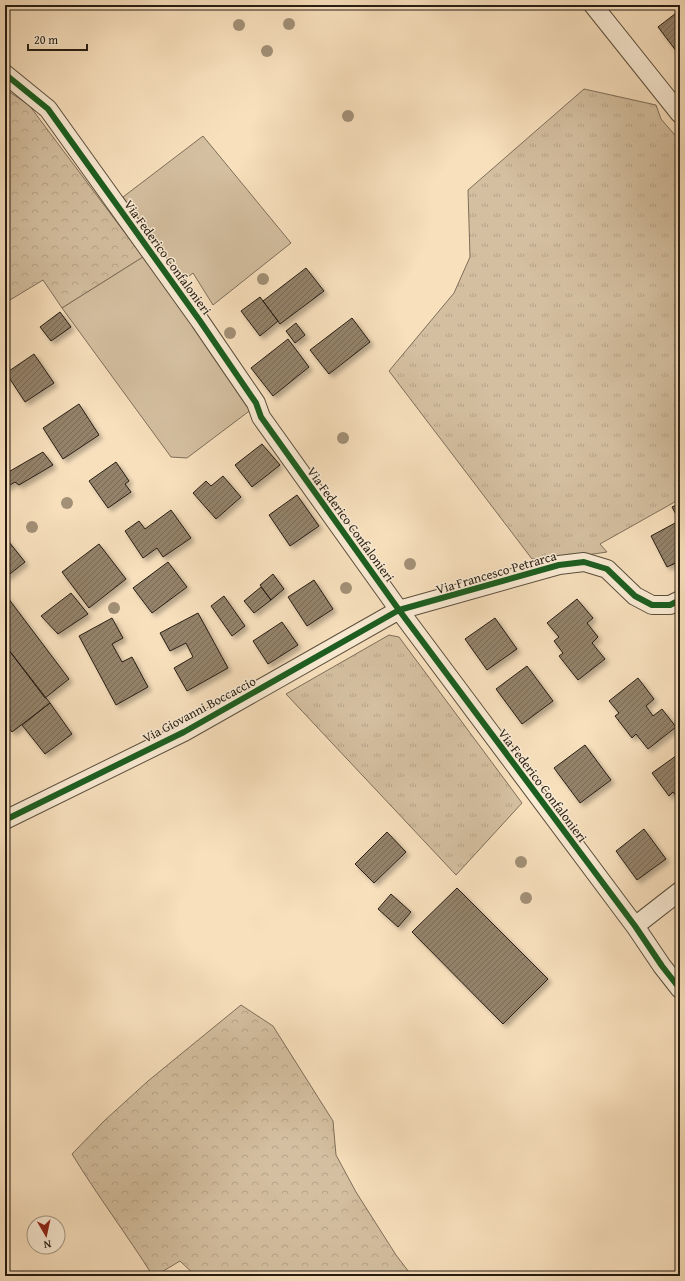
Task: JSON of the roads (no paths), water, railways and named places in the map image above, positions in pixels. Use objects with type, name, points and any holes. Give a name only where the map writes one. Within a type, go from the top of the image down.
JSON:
[{"type":"street","points":[[593,5],[680,114]]},
{"type":"street","name":"Via Federico Confalonieri","points":[[5,74],[48,109],[200,321],[256,403],[261,417],[399,610],[635,926],[662,966],[680,989]]},
{"type":"street","name":"Via Francesco Petrarca","points":[[399,610],[559,565],[584,562],[607,569],[635,596],[652,605],[670,604],[680,600]]},
{"type":"street","name":"Via Giovanni Boccaccio","points":[[5,820],[184,732],[399,610]]},
{"type":"street","points":[[635,926],[680,891]]}]
